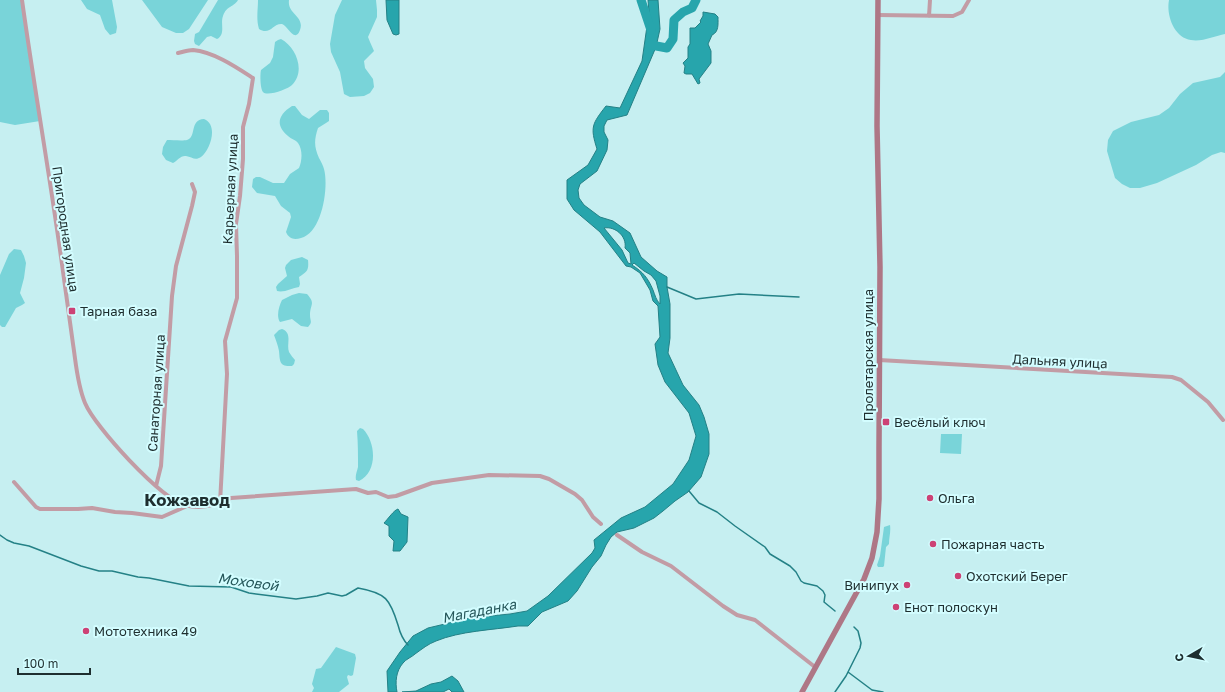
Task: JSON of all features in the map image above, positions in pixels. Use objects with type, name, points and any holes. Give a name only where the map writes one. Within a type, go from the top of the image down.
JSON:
[{"type":"main road","name":"Пролетарская улица","points":[[802,692],[864,579],[875,546],[879,499],[880,360],[877,126],[878,0]]},
{"type":"street","name":"Пригородная улица","points":[[22,0],[81,393],[85,404],[98,425],[156,486],[175,501],[187,506],[198,507],[220,504],[231,498],[356,489],[376,492],[388,497],[396,496],[432,483],[489,475],[540,476],[549,479],[576,494],[582,500],[593,517],[601,524]]},
{"type":"street","points":[[929,16],[930,0]]},
{"type":"street","points":[[878,15],[953,16],[962,12],[970,0]]},
{"type":"street","name":"Карьерная улица","points":[[178,53],[192,50],[208,53],[237,67],[253,78],[249,104],[243,127],[243,159],[236,224],[238,298],[225,341],[227,374],[220,504]]},
{"type":"street","name":"Санаторная улица","points":[[156,486],[161,466],[175,273],[195,192],[192,184]]},
{"type":"street","name":"Дальняя улица","points":[[880,360],[1172,377],[1181,380],[1208,402],[1223,420]]},
{"type":"street","points":[[14,482],[36,507],[40,509],[92,508],[115,512],[162,516],[187,506]]},
{"type":"street","points":[[617,535],[642,552],[671,566],[737,615],[755,620],[815,667]]},
{"type":"shaded area","points":[[0,0],[22,0],[40,121],[15,125],[0,122]]},
{"type":"shaded area","points":[[81,0],[112,0],[117,27],[116,33],[110,35],[105,29],[100,15],[87,9]]},
{"type":"shaded area","points":[[142,0],[208,0],[189,29],[183,33],[176,33],[162,27]]},
{"type":"shaded area","points":[[218,0],[238,0],[228,8],[223,16],[222,32],[220,37],[217,39],[211,36],[207,37],[199,46],[195,44],[194,41],[195,34],[199,32]]},
{"type":"shaded area","points":[[258,0],[289,0],[291,9],[300,21],[301,25],[298,34],[293,35],[282,24],[276,25],[266,31],[259,29],[257,18]]},
{"type":"shaded area","points":[[342,0],[376,0],[377,17],[368,37],[374,51],[364,61],[365,68],[373,79],[374,87],[370,93],[364,96],[350,97],[344,94],[340,72],[331,52],[330,44],[335,15]]},
{"type":"shaded area","points":[[386,0],[399,0],[399,34],[396,35],[393,34],[387,20]]},
{"type":"shaded area","points":[[648,0],[658,0],[660,29],[656,47],[627,115],[607,120],[604,126],[604,132],[608,140],[607,150],[597,171],[580,184],[578,190],[579,198],[584,205],[600,217],[613,221],[630,233],[641,257],[657,271],[667,277],[670,304],[670,338],[668,353],[683,385],[699,405],[709,434],[709,454],[701,477],[688,492],[654,518],[634,528],[617,532],[611,537],[601,556],[592,567],[577,591],[568,601],[542,612],[528,626],[518,626],[455,635],[430,644],[403,663],[397,677],[397,692],[388,692],[387,671],[413,636],[428,628],[470,618],[527,611],[548,596],[592,553],[595,548],[594,540],[621,518],[645,507],[673,484],[689,460],[696,436],[689,413],[665,382],[658,365],[655,344],[660,337],[658,306],[653,301],[650,290],[640,273],[631,267],[626,266],[600,232],[574,210],[567,199],[567,180],[588,165],[597,149],[593,136],[595,122],[606,106],[620,108],[642,61],[649,12]],"holes":[[[604,228],[616,230],[622,236],[625,248],[630,253],[631,264],[628,263],[622,250]],[[634,263],[651,275],[656,281],[660,296],[660,304],[647,279],[632,265]]]},
{"type":"shaded area","points":[[1169,0],[1225,0],[1225,34],[1200,40],[1191,40],[1180,35],[1172,25],[1170,19],[1168,6]]},
{"type":"shaded area","points":[[703,12],[715,14],[718,17],[718,25],[716,32],[712,35],[708,44],[711,51],[711,63],[699,79],[700,83],[698,84],[692,74],[684,73],[685,66],[683,63],[688,58],[690,28],[695,28],[701,22]]},
{"type":"shaded area","points":[[281,39],[295,53],[299,66],[298,73],[296,79],[290,87],[278,92],[269,94],[265,93],[261,87],[261,70],[270,63],[273,57],[275,42]]},
{"type":"shaded area","points":[[1225,72],[1225,153],[1221,152],[1212,155],[1196,165],[1157,183],[1140,188],[1130,188],[1115,178],[1107,151],[1108,140],[1113,131],[1131,122],[1159,115],[1169,108],[1180,94],[1193,83],[1220,77]]},
{"type":"shaded area","points":[[295,106],[302,115],[309,119],[320,110],[327,110],[329,113],[329,121],[318,128],[315,140],[315,147],[324,168],[325,177],[322,208],[319,219],[314,228],[308,234],[296,239],[290,238],[286,232],[291,217],[290,213],[281,206],[275,196],[257,193],[252,187],[253,179],[256,177],[260,177],[273,183],[284,183],[290,174],[299,168],[302,156],[300,146],[284,132],[280,124],[281,117],[287,109]]},
{"type":"shaded area","points":[[204,119],[209,122],[211,126],[212,138],[204,154],[197,159],[182,156],[173,163],[166,160],[162,154],[163,147],[167,140],[187,140],[192,136],[196,122]]},
{"type":"shaded area","points":[[14,249],[21,250],[26,263],[20,293],[25,303],[16,308],[5,327],[2,327],[0,325],[0,275],[9,254]]},
{"type":"shaded area","points":[[302,257],[308,260],[308,269],[299,277],[299,287],[285,291],[277,291],[276,287],[278,284],[287,276],[285,268],[286,265],[291,260]]},
{"type":"shaded area","points":[[299,293],[307,294],[312,302],[310,315],[311,323],[308,327],[301,326],[292,319],[280,322],[278,317],[278,311],[282,300]]},
{"type":"shaded area","points":[[282,329],[287,333],[288,349],[295,360],[292,366],[282,364],[280,360],[279,349],[274,335]]},
{"type":"shaded area","points":[[360,428],[363,429],[371,441],[373,456],[369,471],[365,477],[359,481],[356,480],[356,477],[358,467],[357,431]]},
{"type":"shaded area","points":[[941,434],[962,434],[961,454],[940,453]]},
{"type":"shaded area","points":[[398,509],[401,514],[408,517],[407,542],[400,551],[393,551],[394,541],[389,536],[389,526],[384,523]]},
{"type":"shaded area","points":[[890,525],[889,544],[886,547],[884,566],[878,567],[877,565],[880,556],[884,527]]},
{"type":"shaded area","points":[[336,647],[355,654],[356,658],[353,675],[348,675],[347,677],[349,684],[339,692],[312,692],[314,688],[312,684],[316,669],[321,668]]},
{"type":"shaded area","points":[[452,676],[458,681],[464,692],[452,692],[449,689],[443,692],[402,692],[416,691],[431,684],[441,682]]},
{"type":"waterway","name":"Магаданка","points":[[641,0],[651,30]]},
{"type":"waterway","points":[[651,45],[667,48],[673,39],[674,20],[683,12],[692,8],[696,0]]},
{"type":"waterway","points":[[667,287],[696,299],[739,294],[799,297]]},
{"type":"waterway","points":[[689,491],[699,503],[717,512],[765,547],[770,554],[790,566],[796,572],[801,581],[817,586],[825,595],[824,602],[835,611]]},
{"type":"waterway","name":"Моховой","points":[[0,535],[14,543],[29,546],[81,566],[99,571],[112,571],[189,586],[231,587],[249,593],[296,599],[328,593],[342,596],[358,588],[375,592],[381,595],[389,603],[402,636],[408,645]]},
{"type":"waterway","points":[[835,692],[846,676],[860,648],[861,643],[858,631],[854,627]]},
{"type":"waterway","points":[[848,672],[872,690],[883,692]]},
{"type":"place","name":"Тарная база","points":[[72,311]]},
{"type":"place","name":"Весёлый ключ","points":[[886,422]]},
{"type":"place","name":"Ольга","points":[[930,498]]},
{"type":"place","name":"Пожарная часть","points":[[933,544]]},
{"type":"place","name":"Охотский Берег","points":[[958,576]]},
{"type":"place","name":"Винипух","points":[[907,585]]},
{"type":"place","name":"Енот полоскун","points":[[896,607]]},
{"type":"place","name":"Мототехника 49","points":[[86,631]]},
{"type":"district","name":"Кожзавод","points":[[187,500]]}]
